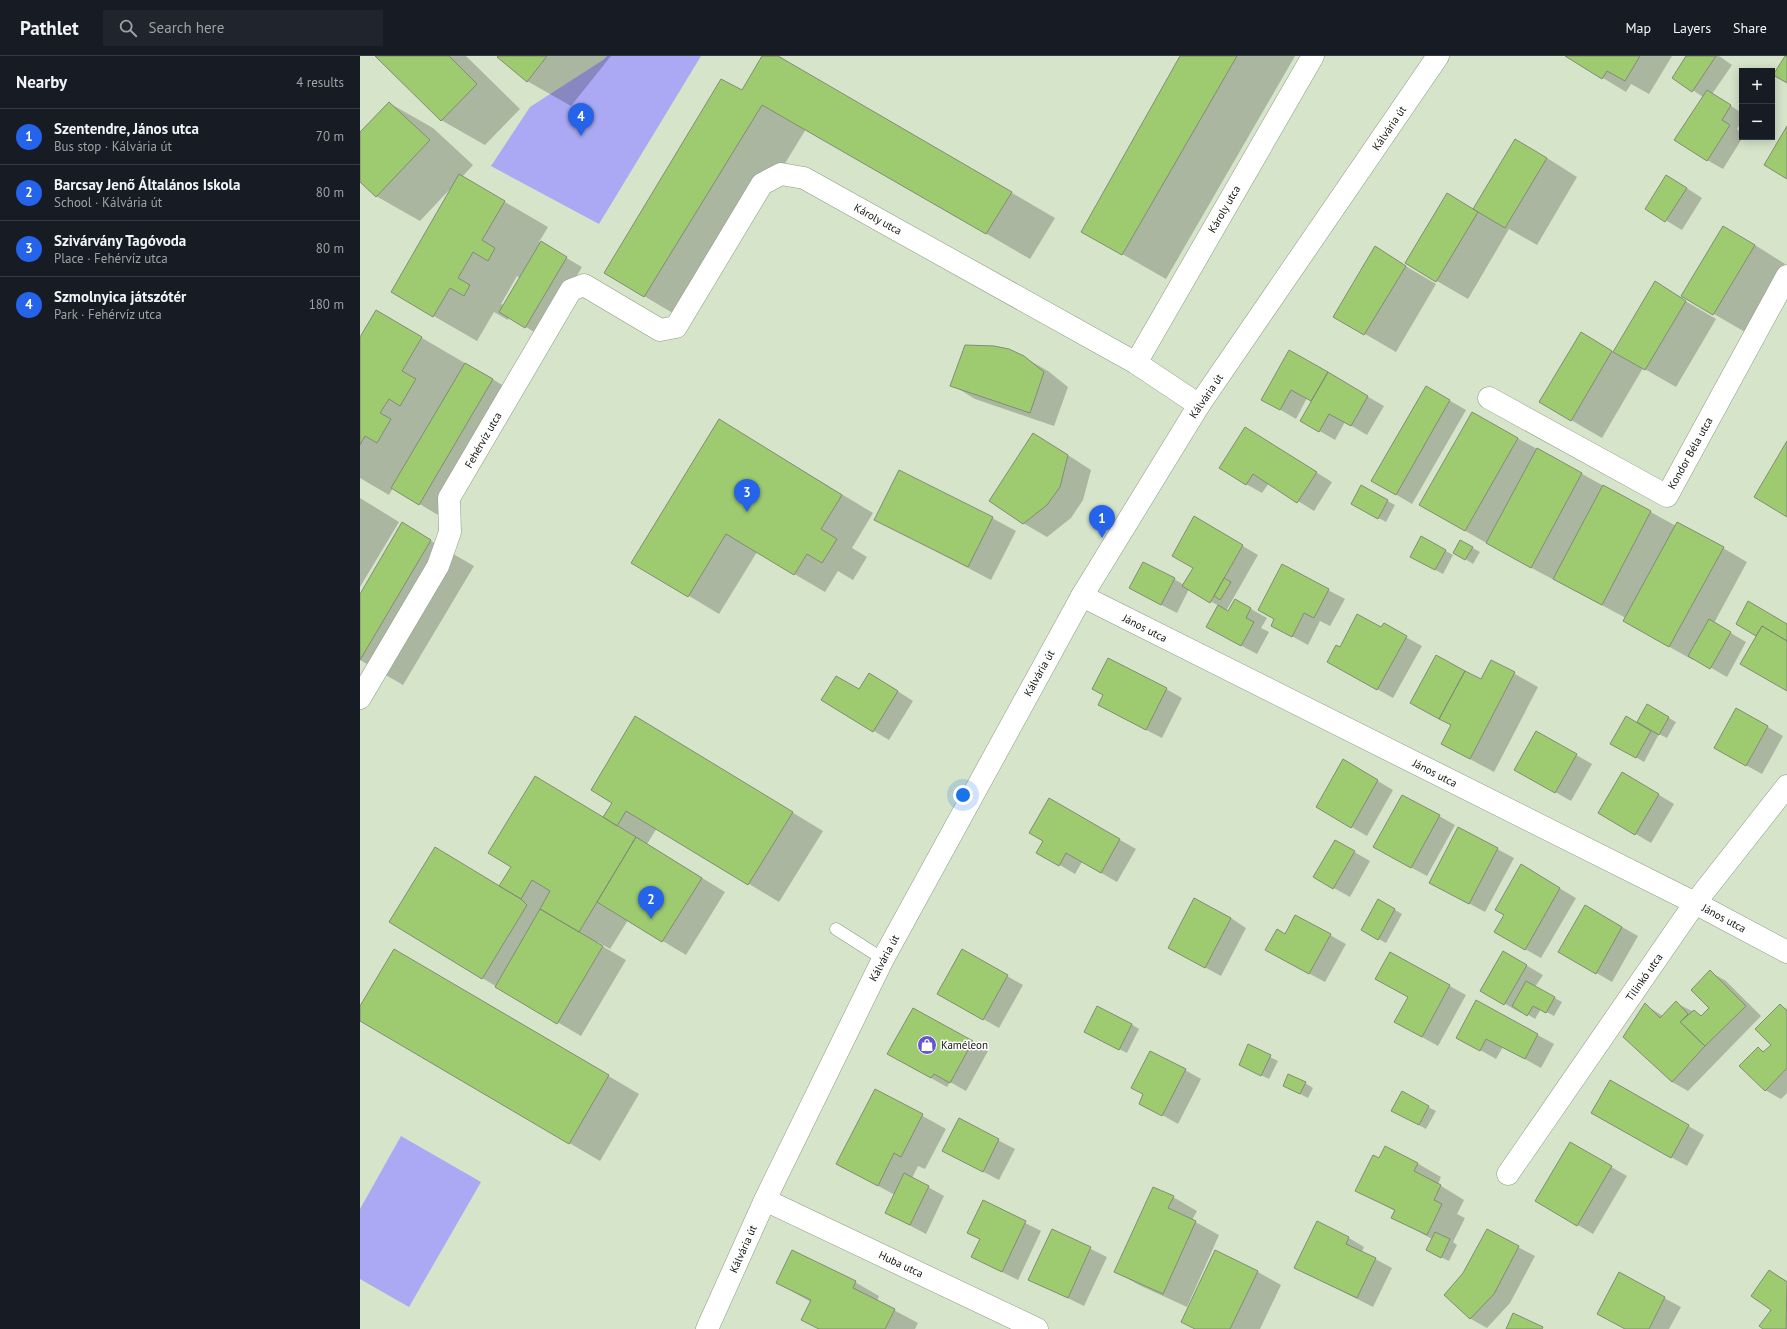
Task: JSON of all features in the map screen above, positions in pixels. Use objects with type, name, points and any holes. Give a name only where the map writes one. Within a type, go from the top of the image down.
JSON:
[{"type":"street","name":"Károly utca","points":[[1136,363],[1313,56]]},
{"type":"street","name":"Kálvária út","points":[[707,1329],[765,1200],[883,959],[1082,596],[1199,405],[1438,56]]},
{"type":"street","name":"Károly utca","points":[[676,327],[762,184],[781,174],[804,178],[1136,363],[1199,405]]},
{"type":"street","name":"Kondor Béla utca","points":[[1489,398],[1667,496],[1787,276]]},
{"type":"street","name":"Fehérvíz utca","points":[[360,698],[438,566],[450,532],[449,498],[571,290],[584,285],[660,330],[676,327]]},
{"type":"street","name":"János utca","points":[[1082,596],[1695,903],[1787,952]]},
{"type":"street","name":"Tilinkó utca","points":[[1508,1174],[1695,903],[1787,786]]},
{"type":"street","name":"Huba utca","points":[[765,1200],[1037,1329]]},
{"type":"lane","points":[[836,930],[883,959]]},
{"type":"shaded area","points":[[607,56],[701,56],[599,224],[491,166],[530,107]]},
{"type":"shaded area","points":[[401,1136],[481,1182],[409,1307],[360,1279],[360,1209]]},
{"type":"building","points":[[375,56],[449,56],[477,84],[441,121]]},
{"type":"building","points":[[547,56],[527,82],[497,57]]},
{"type":"building","points":[[762,56],[778,56],[1012,192],[986,234],[762,105],[644,297],[604,273],[721,79],[742,90]]},
{"type":"building","points":[[1180,56],[1237,56],[1122,255],[1081,232]]},
{"type":"building","points":[[1565,56],[1640,56],[1625,81],[1607,71],[1602,79]]},
{"type":"building","points":[[1686,56],[1716,56],[1692,92],[1672,78]]},
{"type":"building","points":[[1785,56],[1787,56],[1787,83],[1775,76],[1775,72]]},
{"type":"building","points":[[1707,90],[1731,105],[1722,120],[1730,125],[1707,161],[1674,140]]},
{"type":"building","points":[[389,102],[430,140],[376,197],[360,182],[360,132]]},
{"type":"building","points":[[1787,126],[1787,179],[1764,165]]},
{"type":"building","points":[[1515,139],[1547,158],[1505,228],[1473,209]]},
{"type":"building","points":[[459,174],[505,201],[482,240],[495,248],[488,261],[473,252],[458,278],[470,285],[464,296],[450,288],[433,317],[391,292]]},
{"type":"building","points":[[1666,175],[1687,188],[1665,222],[1645,209]]},
{"type":"building","points":[[1447,193],[1478,212],[1436,282],[1405,263]]},
{"type":"building","points":[[1723,226],[1755,245],[1713,315],[1681,296]]},
{"type":"building","points":[[541,241],[567,257],[525,328],[499,312]]},
{"type":"building","points":[[1375,246],[1406,266],[1364,335],[1333,317]]},
{"type":"building","points":[[1655,281],[1686,301],[1645,370],[1613,352]]},
{"type":"building","points":[[376,310],[422,337],[402,371],[416,379],[400,406],[389,399],[380,413],[391,419],[377,443],[365,436],[360,445],[360,337]]},
{"type":"building","points":[[1581,332],[1612,351],[1571,421],[1539,402]]},
{"type":"building","points":[[965,345],[994,346],[1009,349],[1024,356],[1044,372],[1030,413],[950,386]]},
{"type":"building","points":[[1289,350],[1328,372],[1311,401],[1291,390],[1280,410],[1261,400]]},
{"type":"building","points":[[465,363],[493,379],[419,505],[391,488]]},
{"type":"building","points":[[1328,372],[1368,396],[1351,426],[1329,414],[1319,432],[1300,421]]},
{"type":"building","points":[[1426,386],[1450,400],[1396,495],[1371,481]]},
{"type":"building","points":[[1472,412],[1518,438],[1465,531],[1419,505]]},
{"type":"building","points":[[719,419],[842,495],[821,529],[837,539],[822,563],[807,554],[794,575],[726,534],[688,597],[631,563]]},
{"type":"building","points":[[1245,427],[1317,472],[1297,503],[1253,474],[1246,485],[1219,468]]},
{"type":"building","points":[[1033,433],[1068,455],[1060,487],[1047,505],[1023,524],[989,501]]},
{"type":"building","points":[[1787,441],[1787,517],[1754,497]]},
{"type":"building","points":[[1537,448],[1582,473],[1531,568],[1486,543]]},
{"type":"building","points":[[899,470],[993,517],[968,567],[874,520]]},
{"type":"building","points":[[1361,485],[1388,500],[1378,519],[1351,504]]},
{"type":"building","points":[[1603,485],[1651,511],[1602,605],[1553,579]]},
{"type":"building","points":[[1194,516],[1243,545],[1210,603],[1182,586],[1193,568],[1172,556]]},
{"type":"building","points":[[402,522],[431,540],[360,660],[360,594]]},
{"type":"building","points":[[1677,522],[1724,547],[1669,647],[1623,621]]},
{"type":"building","points":[[1421,536],[1446,550],[1435,570],[1410,557]]},
{"type":"building","points":[[1460,540],[1473,547],[1465,560],[1453,553]]},
{"type":"building","points":[[1143,562],[1175,578],[1161,605],[1129,588]]},
{"type":"building","points":[[1282,564],[1329,589],[1314,618],[1304,613],[1292,637],[1271,626],[1274,619],[1258,610]]},
{"type":"building","points":[[1224,578],[1231,582],[1220,600],[1214,596]]},
{"type":"building","points":[[1235,599],[1251,608],[1246,618],[1254,622],[1241,646],[1206,627],[1218,605],[1228,611]]},
{"type":"building","points":[[1748,601],[1787,624],[1787,641],[1762,626],[1756,636],[1736,624]]},
{"type":"building","points":[[1357,614],[1381,627],[1384,623],[1407,636],[1377,690],[1327,662],[1336,645],[1340,647]]},
{"type":"building","points":[[1709,619],[1731,632],[1710,669],[1688,656]]},
{"type":"building","points":[[1762,626],[1787,641],[1787,691],[1740,664]]},
{"type":"building","points":[[1436,655],[1465,671],[1439,719],[1410,703]]},
{"type":"building","points":[[1108,658],[1167,688],[1146,730],[1098,705],[1103,695],[1092,689]]},
{"type":"building","points":[[1491,660],[1515,672],[1470,759],[1441,744],[1451,725],[1439,719],[1465,671],[1481,679]]},
{"type":"building","points":[[869,673],[898,691],[873,732],[821,700],[836,676],[859,689]]},
{"type":"building","points":[[1647,704],[1669,717],[1659,735],[1637,722]]},
{"type":"building","points":[[1736,708],[1768,726],[1746,766],[1714,748]]},
{"type":"building","points":[[635,716],[793,812],[748,885],[626,811],[617,826],[603,817],[612,803],[591,790]]},
{"type":"building","points":[[1626,716],[1651,731],[1636,758],[1610,744]]},
{"type":"building","points":[[1536,731],[1577,754],[1555,793],[1514,770]]},
{"type":"building","points":[[1343,759],[1378,780],[1351,828],[1316,807]]},
{"type":"building","points":[[1622,772],[1659,794],[1635,835],[1598,813]]},
{"type":"building","points":[[535,776],[636,837],[579,932],[540,909],[550,891],[532,880],[521,899],[499,886],[511,867],[488,853]]},
{"type":"building","points":[[1402,795],[1440,815],[1411,868],[1373,847]]},
{"type":"building","points":[[1049,798],[1120,839],[1101,873],[1066,853],[1059,866],[1036,853],[1043,841],[1029,833]]},
{"type":"building","points":[[1458,827],[1498,848],[1469,904],[1429,883]]},
{"type":"building","points":[[636,837],[702,878],[662,942],[597,902]]},
{"type":"building","points":[[1335,840],[1355,851],[1333,889],[1313,877]]},
{"type":"building","points":[[435,847],[521,899],[527,905],[482,979],[389,922]]},
{"type":"building","points":[[1521,864],[1560,888],[1525,950],[1494,932],[1504,915],[1495,910]]},
{"type":"building","points":[[1194,898],[1231,918],[1205,968],[1168,948]]},
{"type":"building","points":[[1378,899],[1395,909],[1378,940],[1361,930]]},
{"type":"building","points":[[1585,905],[1622,927],[1596,974],[1558,952]]},
{"type":"building","points":[[540,909],[603,946],[557,1024],[495,987]]},
{"type":"building","points":[[1295,915],[1331,934],[1309,974],[1265,950],[1277,929],[1285,934]]},
{"type":"building","points":[[394,949],[609,1075],[569,1144],[360,1021],[360,1006]]},
{"type":"building","points":[[962,949],[1008,975],[983,1020],[937,994]]},
{"type":"building","points":[[1503,951],[1527,965],[1504,1005],[1480,991]]},
{"type":"building","points":[[1390,952],[1450,985],[1422,1037],[1394,1022],[1408,997],[1375,979]]},
{"type":"building","points":[[1710,970],[1746,1006],[1705,1046],[1680,1022],[1694,1010],[1701,1016],[1709,1008],[1691,990]]},
{"type":"building","points":[[1526,981],[1555,997],[1546,1013],[1533,1006],[1527,1016],[1512,1006]]},
{"type":"building","points":[[1476,1000],[1538,1034],[1525,1059],[1486,1039],[1480,1051],[1456,1038]]},
{"type":"building","points":[[1676,1001],[1688,1014],[1680,1022],[1705,1046],[1672,1082],[1623,1037],[1645,1003],[1660,1018]]},
{"type":"building","points":[[1780,1004],[1787,1011],[1787,1068],[1765,1091],[1739,1066],[1758,1047],[1763,1052],[1771,1045],[1755,1029]]},
{"type":"building","points":[[1097,1006],[1132,1024],[1119,1050],[1084,1032]]},
{"type":"building","points":[[913,1008],[973,1041],[950,1083],[934,1074],[931,1078],[887,1054]]},
{"type":"building","points":[[1248,1044],[1271,1055],[1261,1076],[1239,1065]]},
{"type":"building","points":[[1150,1051],[1186,1069],[1162,1116],[1139,1104],[1143,1094],[1131,1088]]},
{"type":"building","points":[[1288,1074],[1306,1082],[1300,1094],[1283,1086]]},
{"type":"building","points":[[1610,1080],[1689,1125],[1671,1158],[1591,1113]]},
{"type":"building","points":[[875,1089],[923,1114],[901,1157],[894,1153],[878,1186],[836,1164]]},
{"type":"building","points":[[1402,1091],[1429,1106],[1419,1125],[1391,1111]]},
{"type":"building","points":[[959,1118],[999,1139],[983,1172],[942,1151]]},
{"type":"building","points":[[1570,1142],[1612,1166],[1577,1226],[1535,1201]]},
{"type":"building","points":[[1385,1146],[1418,1163],[1414,1171],[1441,1185],[1434,1200],[1442,1204],[1427,1235],[1391,1218],[1395,1210],[1355,1191],[1373,1155],[1379,1158]]},
{"type":"building","points":[[904,1173],[929,1186],[910,1225],[885,1213]]},
{"type":"building","points":[[1153,1187],[1174,1196],[1168,1208],[1196,1221],[1163,1294],[1114,1272]]},
{"type":"building","points":[[983,1200],[1026,1221],[1002,1272],[971,1257],[980,1239],[967,1233]]},
{"type":"building","points":[[1317,1221],[1349,1237],[1346,1244],[1376,1258],[1357,1298],[1294,1268]]},
{"type":"building","points":[[1052,1229],[1091,1247],[1068,1298],[1028,1280]]},
{"type":"building","points":[[1487,1229],[1519,1246],[1494,1294],[1470,1319],[1444,1295],[1463,1273]]},
{"type":"building","points":[[1435,1232],[1450,1239],[1441,1258],[1426,1250]]},
{"type":"building","points":[[792,1250],[856,1281],[853,1288],[895,1309],[885,1329],[819,1329],[801,1320],[811,1300],[776,1283]]},
{"type":"building","points":[[1215,1250],[1258,1271],[1230,1329],[1195,1329],[1181,1322]]},
{"type":"building","points":[[1769,1270],[1787,1282],[1786,1329],[1763,1329],[1759,1326],[1771,1310],[1751,1296]]},
{"type":"building","points":[[1619,1272],[1665,1297],[1649,1329],[1625,1329],[1597,1314]]},
{"type":"building","points":[[1513,1313],[1543,1327],[1542,1329],[1506,1329]]},
{"type":"place","name":"Szmolnyica játszótér","points":[[581,136]]},
{"type":"place","name":"Szivárvány Tagóvoda","points":[[747,512]]},
{"type":"place","name":"Szentendre, János utca","points":[[1102,538]]},
{"type":"place","name":"Barcsay Jenő Általános Iskola","points":[[651,919]]},
{"type":"place","name":"Kaméleon","points":[[927,1045]]}]
